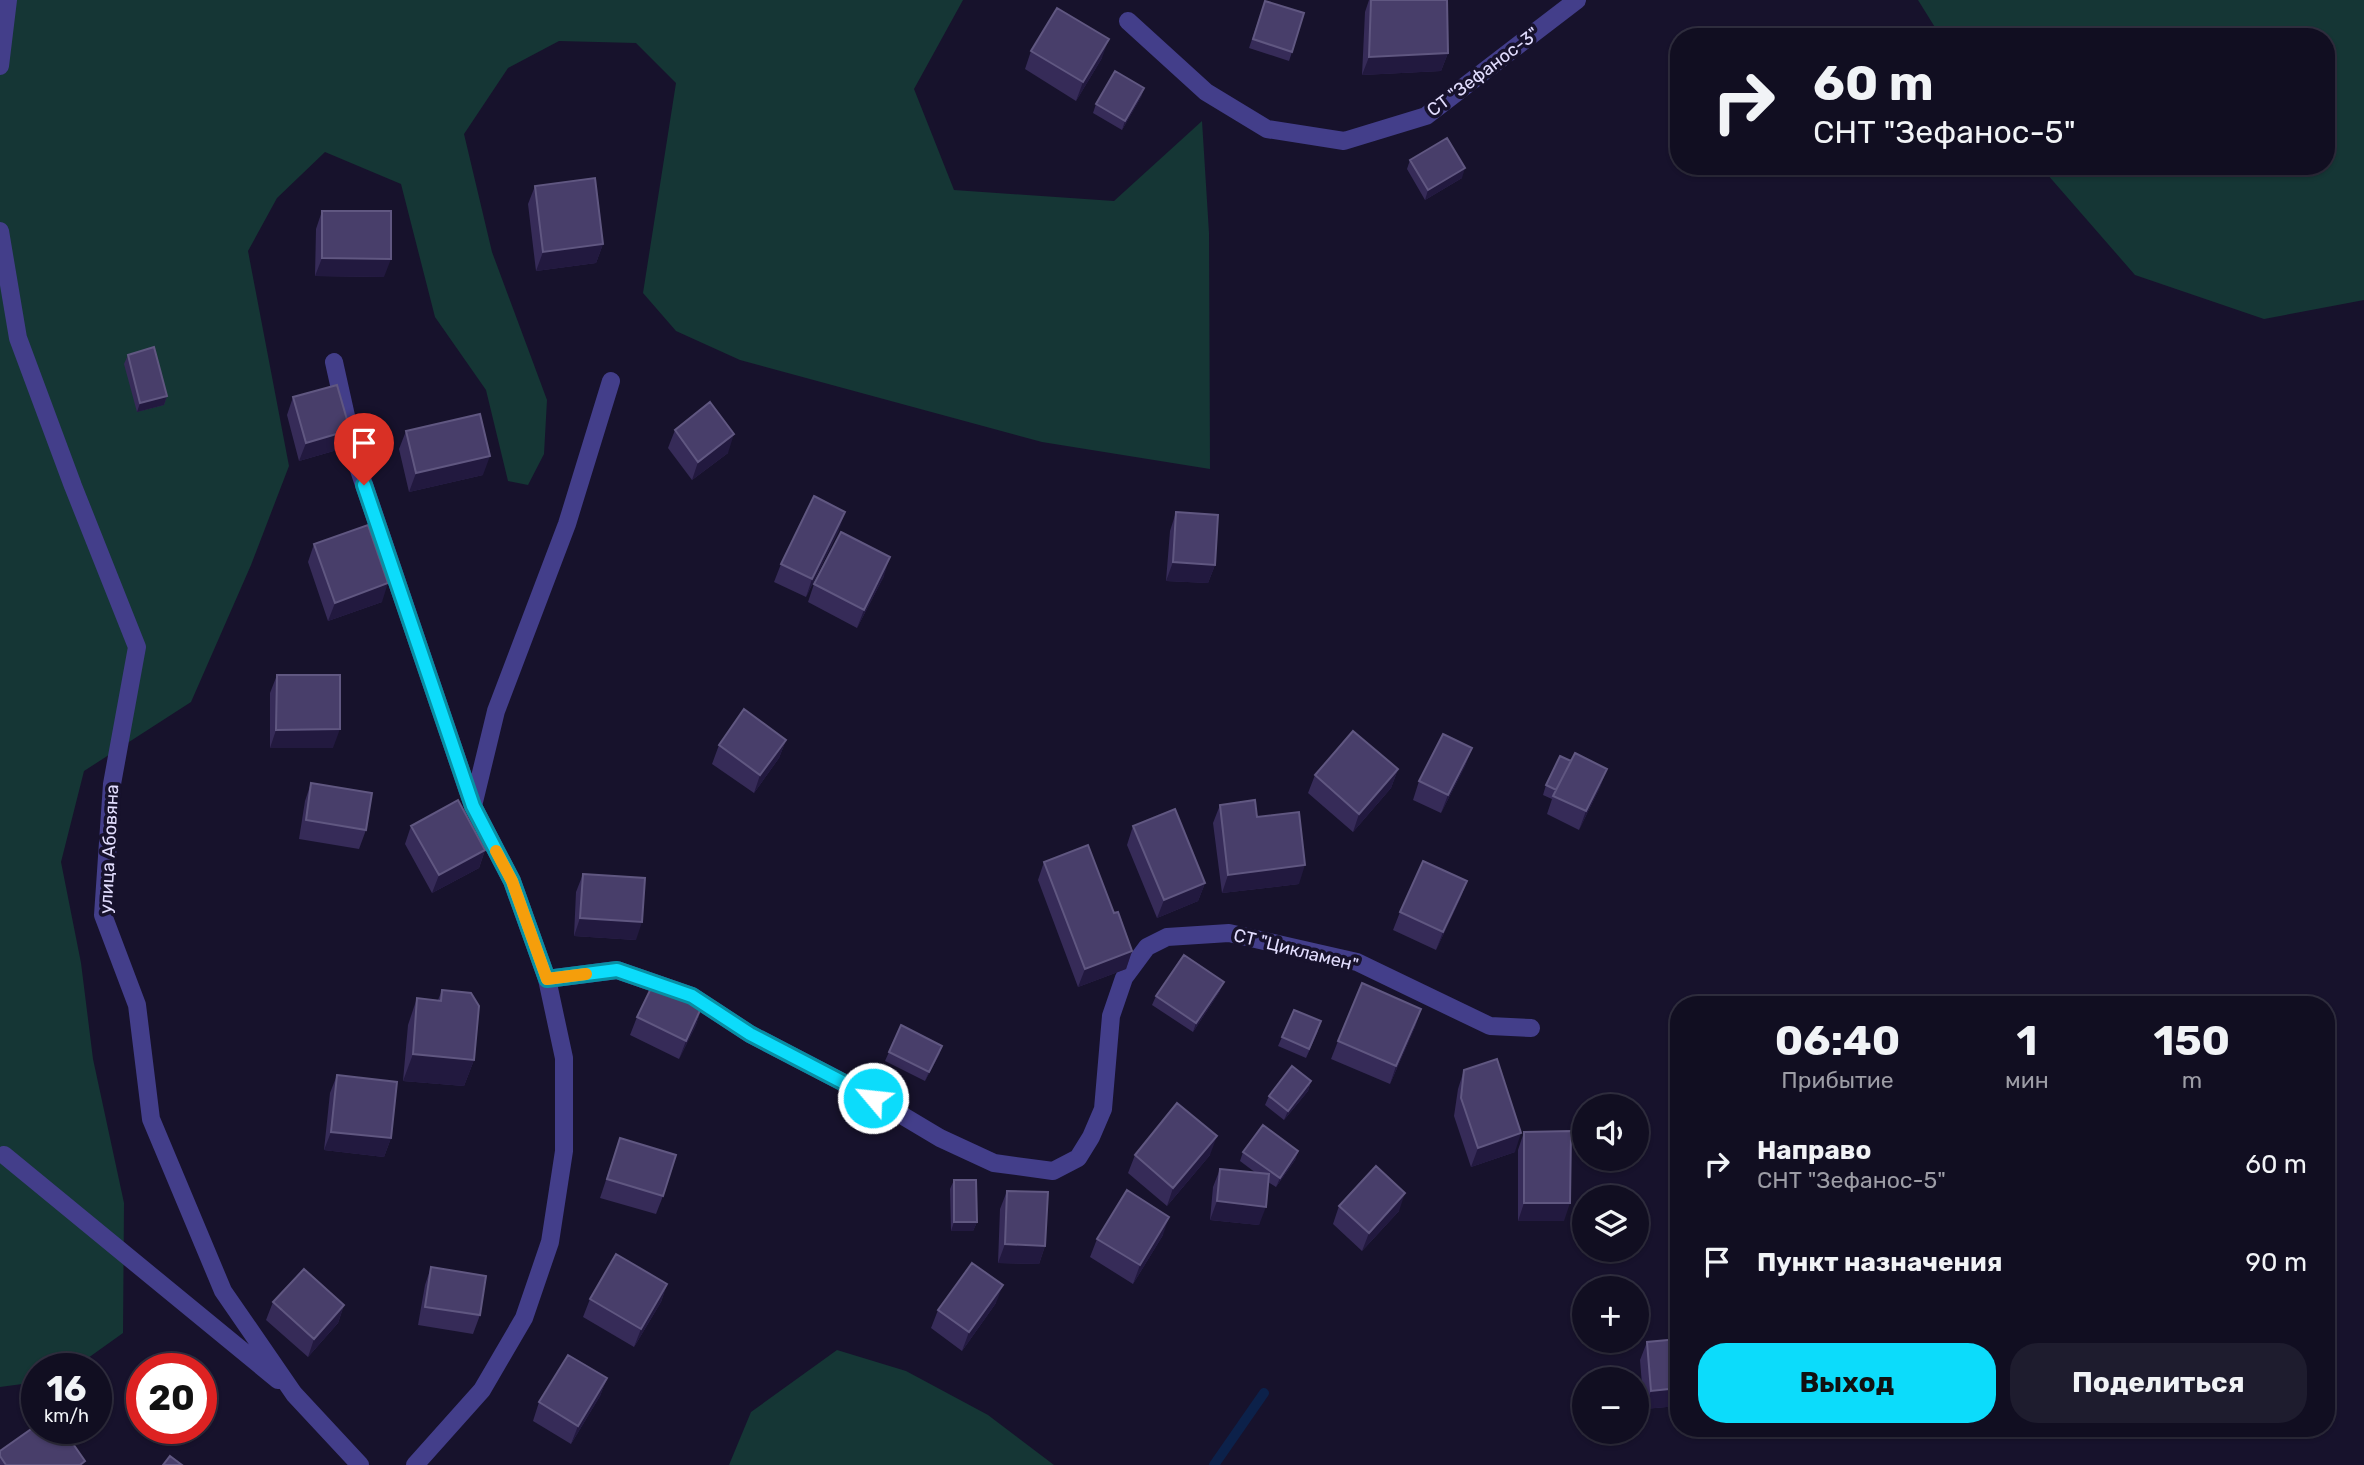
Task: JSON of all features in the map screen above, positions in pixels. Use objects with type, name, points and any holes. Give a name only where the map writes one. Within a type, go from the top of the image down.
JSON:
[{"type":"street","points":[[0,66],[8,0]]},
{"type":"street","name":"СТ \"Зефанос-3\"","points":[[1128,21],[1206,92],[1266,129],[1344,141],[1426,116],[1577,0]]},
{"type":"street","name":"улица Абовяна","points":[[0,231],[18,338],[136,647],[112,784],[103,915],[137,1006],[150,1119],[223,1291],[294,1394],[360,1465]]},
{"type":"street","points":[[334,362],[356,461],[473,806],[512,881],[547,979],[564,1058],[565,1151],[551,1242],[524,1318],[482,1390],[415,1465]]},
{"type":"street","points":[[473,806],[496,711],[567,524],[611,381]]},
{"type":"street","name":"СТ \"Цикламен\"","points":[[547,979],[617,970],[692,996],[750,1034],[873,1098],[940,1138],[994,1163],[1053,1171],[1078,1158],[1091,1138],[1103,1109],[1111,1017],[1124,978],[1147,947],[1167,937],[1228,933],[1356,962],[1490,1026],[1531,1028]]},
{"type":"street","points":[[4,1155],[294,1394]]},
{"type":"green space","points":[[0,0],[963,0],[914,89],[954,190],[1114,201],[1202,121],[1209,233],[1210,469],[1042,442],[740,360],[676,331],[643,293],[676,83],[636,43],[559,41],[508,68],[464,134],[492,252],[547,400],[544,454],[528,485],[508,481],[486,390],[435,317],[401,184],[325,152],[277,198],[248,251],[289,466],[251,565],[191,702],[84,771],[61,862],[81,963],[93,1059],[124,1203],[123,1333],[95,1353],[21,1353],[21,1384],[0,1387]]},
{"type":"green space","points":[[1918,0],[2364,0],[2364,300],[2264,319],[2135,275],[2048,175],[2335,175],[2335,28],[1935,28]]},
{"type":"green space","points":[[837,1350],[906,1371],[988,1415],[1054,1465],[729,1465],[751,1412]]},
{"type":"building","points":[[1371,0],[1447,0],[1448,53],[1369,57]]},
{"type":"building","points":[[1265,1],[1304,13],[1292,52],[1253,39]]},
{"type":"building","points":[[1057,8],[1109,39],[1083,82],[1031,51]]},
{"type":"building","points":[[1115,71],[1144,88],[1125,121],[1096,104]]},
{"type":"building","points":[[1447,138],[1465,168],[1428,190],[1410,160]]},
{"type":"building","points":[[595,178],[603,244],[543,252],[535,186]]},
{"type":"building","points":[[322,211],[391,211],[391,259],[322,258]]},
{"type":"building","points":[[154,347],[167,396],[140,403],[128,355]]},
{"type":"building","points":[[337,385],[350,430],[306,443],[293,397]]},
{"type":"building","points":[[710,402],[734,434],[698,462],[675,430]]},
{"type":"building","points":[[480,414],[490,456],[416,473],[406,431]]},
{"type":"building","points":[[814,496],[845,512],[812,579],[781,564]]},
{"type":"building","points":[[1176,512],[1218,515],[1215,565],[1173,562]]},
{"type":"building","points":[[368,525],[388,583],[335,603],[314,544]]},
{"type":"building","points":[[841,532],[890,557],[864,610],[814,584]]},
{"type":"building","points":[[277,675],[340,675],[340,729],[276,730]]},
{"type":"building","points":[[744,709],[786,740],[760,775],[719,745]]},
{"type":"building","points":[[1353,731],[1398,769],[1359,814],[1315,775]]},
{"type":"building","points":[[1443,734],[1472,748],[1448,795],[1419,781]]},
{"type":"building","points":[[1575,753],[1607,769],[1586,811],[1553,796]]},
{"type":"building","points":[[1560,756],[1571,761],[1556,790],[1546,785]]},
{"type":"building","points":[[311,783],[372,793],[366,830],[306,820]]},
{"type":"building","points":[[458,800],[485,850],[439,875],[411,826]]},
{"type":"building","points":[[1255,800],[1257,817],[1299,812],[1305,865],[1228,875],[1220,805]]},
{"type":"building","points":[[1175,809],[1205,883],[1164,900],[1133,826]]},
{"type":"building","points":[[1088,845],[1132,951],[1085,969],[1044,862]]},
{"type":"building","points":[[1423,861],[1467,881],[1443,932],[1400,912]]},
{"type":"building","points":[[583,874],[645,878],[642,922],[580,918]]},
{"type":"building","points":[[1184,955],[1224,982],[1196,1023],[1156,996]]},
{"type":"building","points":[[654,982],[702,1006],[686,1041],[637,1017]]},
{"type":"building","points":[[1362,983],[1421,1009],[1396,1066],[1338,1041]]},
{"type":"building","points":[[442,990],[471,993],[479,1006],[474,1060],[413,1054],[417,998],[441,1001]]},
{"type":"building","points":[[1294,1010],[1321,1021],[1309,1049],[1282,1037]]},
{"type":"building","points":[[901,1025],[942,1046],[929,1072],[889,1052]]},
{"type":"building","points":[[1497,1059],[1521,1133],[1478,1148],[1461,1098],[1464,1070]]},
{"type":"building","points":[[1292,1066],[1311,1081],[1288,1111],[1269,1096]]},
{"type":"building","points":[[337,1075],[397,1082],[391,1138],[331,1132]]},
{"type":"building","points":[[1177,1103],[1217,1136],[1173,1188],[1135,1155]]},
{"type":"building","points":[[1263,1125],[1298,1151],[1280,1178],[1243,1152]]},
{"type":"building","points":[[1571,1131],[1570,1203],[1524,1203],[1524,1132]]},
{"type":"building","points":[[620,1138],[676,1155],[663,1196],[607,1179]]},
{"type":"building","points":[[1376,1166],[1405,1193],[1369,1233],[1339,1206]]},
{"type":"building","points":[[1220,1169],[1269,1174],[1266,1207],[1217,1201]]},
{"type":"building","points":[[954,1180],[976,1180],[977,1222],[954,1222]]},
{"type":"building","points":[[1127,1190],[1169,1217],[1140,1265],[1097,1239]]},
{"type":"building","points":[[1007,1191],[1048,1192],[1045,1246],[1005,1244]]},
{"type":"building","points":[[616,1254],[667,1284],[641,1329],[590,1299]]},
{"type":"building","points":[[972,1263],[1003,1285],[969,1332],[938,1310]]},
{"type":"building","points":[[431,1267],[486,1276],[480,1315],[425,1307]]},
{"type":"building","points":[[304,1269],[344,1305],[314,1339],[273,1302]]},
{"type":"building","points":[[1670,1340],[1670,1389],[1651,1391],[1649,1342]]},
{"type":"building","points":[[568,1355],[607,1378],[578,1426],[539,1402]]},
{"type":"building","points":[[21,1436],[21,1444],[73,1444],[85,1461],[80,1465],[6,1465],[0,1451]]},
{"type":"building","points":[[170,1456],[182,1465],[163,1465]]},
{"type":"waterway","points":[[1214,1465],[1264,1393]]},
{"type":"slow traffic","points":[[496,851],[512,881],[547,979],[586,974]]},
{"type":"route","points":[[364,485],[473,806],[512,881],[547,979],[617,970],[692,996],[750,1034],[873,1098]]}]
